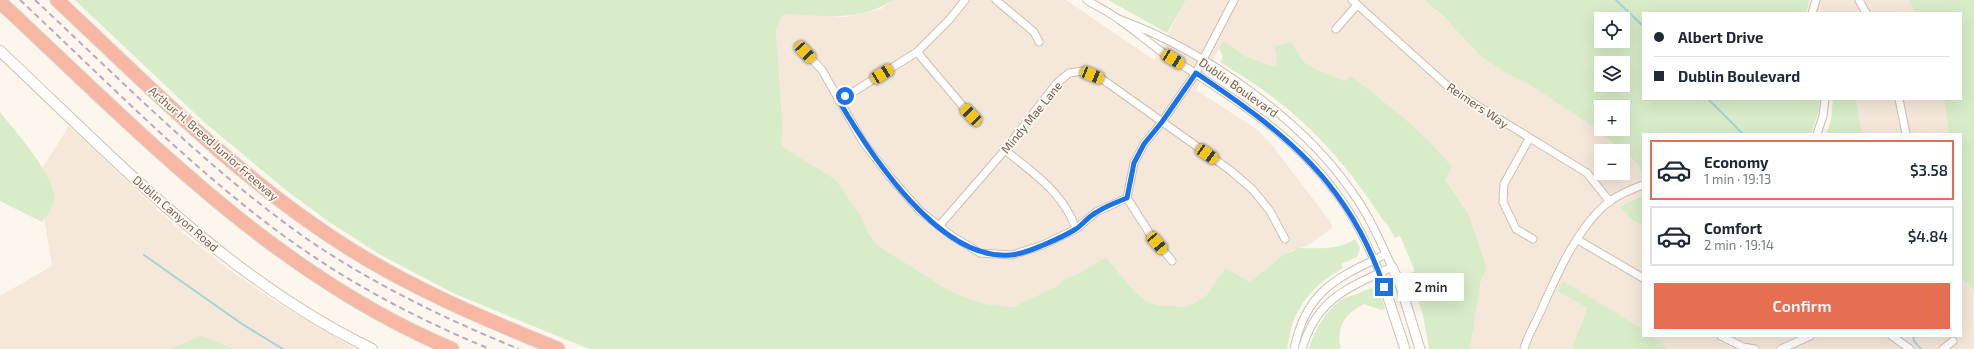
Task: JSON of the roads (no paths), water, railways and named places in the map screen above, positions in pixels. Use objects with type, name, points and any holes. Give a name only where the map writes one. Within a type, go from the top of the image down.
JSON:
[{"type":"highway","name":"Arthur H. Breed Junior Freeway","points":[[57,0],[222,153],[268,191],[315,226],[364,258],[415,287],[468,312],[558,349]]},
{"type":"highway","points":[[0,2],[177,166],[245,225],[293,260],[343,292],[394,321],[452,349]]},
{"type":"main road","name":"Dublin Canyon Road","points":[[0,51],[158,200],[206,242],[254,278],[308,314],[372,349]]},
{"type":"street","points":[[839,101],[917,52],[949,20],[965,0]]},
{"type":"street","points":[[996,0],[1034,32],[1040,42]]},
{"type":"street","name":"Dublin Boulevard","points":[[1087,0],[1121,20],[1169,42],[1203,60],[1255,95],[1282,117],[1316,149],[1335,169],[1371,221],[1400,284],[1420,349]]},
{"type":"street","points":[[1172,261],[1150,234],[1127,198],[1134,163],[1144,144],[1162,122],[1196,73],[1234,0]]},
{"type":"street","points":[[1812,12],[1816,0]]},
{"type":"street","points":[[1859,0],[1865,12]]},
{"type":"street","points":[[1336,29],[1354,3]]},
{"type":"street","name":"Reimers Way","points":[[1354,3],[1452,90],[1529,139],[1587,173],[1610,202]]},
{"type":"street","name":"Dublin Boulevard","points":[[1121,20],[1140,36],[1252,110],[1287,139],[1312,163],[1335,191],[1351,215],[1374,260],[1380,273],[1405,349]]},
{"type":"street","points":[[805,52],[822,70],[863,142],[891,178],[920,211],[952,236],[980,253],[1012,255],[1043,245],[1076,229],[1096,212],[1127,198]]},
{"type":"street","points":[[917,52],[977,123]]},
{"type":"street","name":"Mindy Mae Lane","points":[[939,226],[1005,150],[1056,84],[1069,73],[1083,71],[1102,79],[1230,170],[1253,190],[1270,210],[1285,239]]},
{"type":"street","points":[[1817,133],[1823,116],[1825,100]]},
{"type":"street","points":[[1899,100],[1906,133]]},
{"type":"street","points":[[1529,139],[1504,184],[1503,202],[1516,229],[1533,239]]},
{"type":"street","points":[[1005,150],[1040,179],[1064,203],[1070,213],[1076,229]]},
{"type":"street","points":[[1524,349],[1552,285],[1578,240],[1592,220],[1610,202],[1630,190],[1642,185]]},
{"type":"street","points":[[1578,240],[1642,277]]},
{"type":"street","points":[[1294,349],[1302,320],[1309,307],[1319,295],[1330,284],[1386,254]]},
{"type":"street","points":[[1302,349],[1314,319],[1336,295],[1392,267]]},
{"type":"street","points":[[1723,337],[1743,347],[1755,349]]},
{"type":"street","points":[[1781,349],[1808,337]]},
{"type":"street","points":[[1893,337],[1910,349]]},
{"type":"street","points":[[1943,349],[1954,341]]},
{"type":"waterway","points":[[1616,0],[1642,25]]},
{"type":"waterway","points":[[1709,100],[1742,133]]},
{"type":"waterway","points":[[144,255],[242,324],[283,349]]},
{"type":"waterway","points":[[1913,337],[1914,341],[1921,349]]},
{"type":"railway","points":[[20,0],[191,161],[264,221],[323,263],[369,291],[441,328],[490,349]]},
{"type":"railway","points":[[35,0],[201,155],[307,239],[358,271],[410,300],[519,349]]}]
